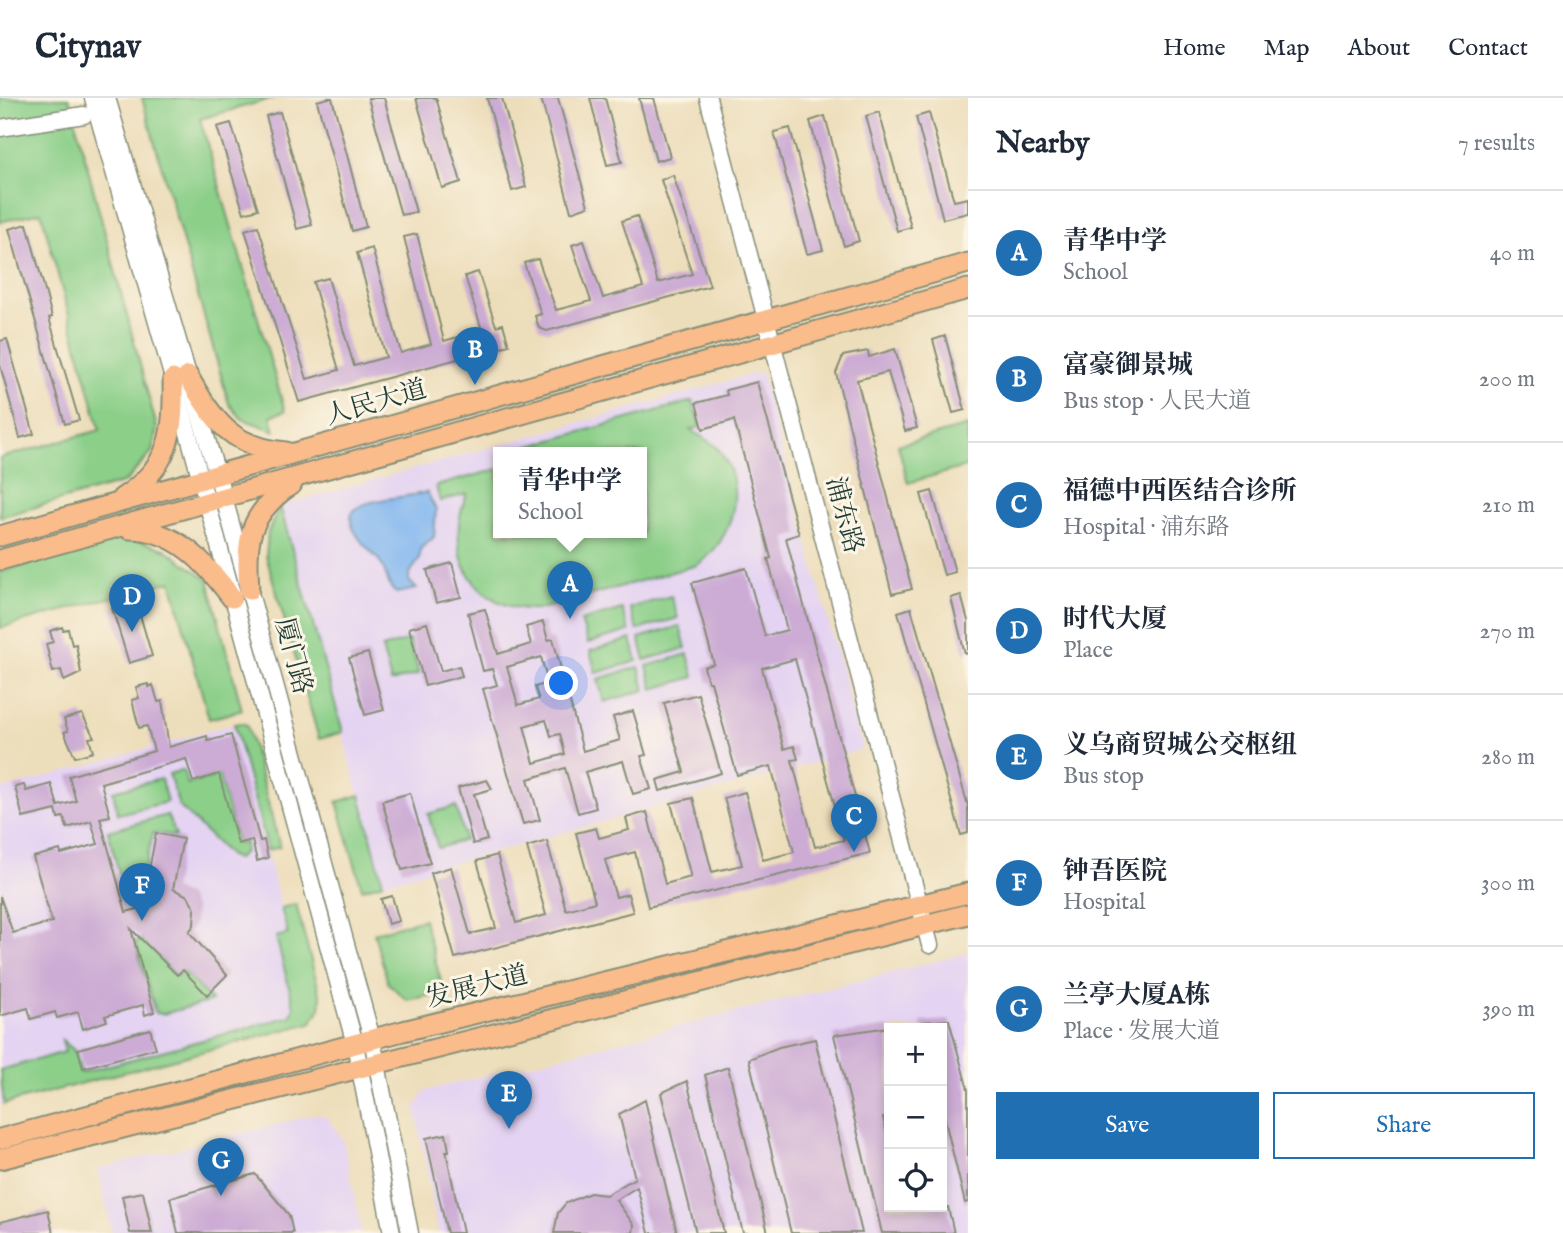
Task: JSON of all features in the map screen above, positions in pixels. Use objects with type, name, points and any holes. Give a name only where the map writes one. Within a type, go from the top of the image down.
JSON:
[{"type":"main road","name":"人民大道","points":[[0,536],[968,263]]},
{"type":"main road","name":"人民大道","points":[[0,560],[968,289]]},
{"type":"main road","points":[[181,377],[229,433],[261,449],[297,453]]},
{"type":"main road","points":[[111,505],[146,479],[172,435],[181,377]]},
{"type":"main road","points":[[114,529],[145,529],[177,541],[241,594],[249,533],[273,497],[304,476]]},
{"type":"main road","name":"发展大道","points":[[0,1159],[368,1065],[923,914],[968,893]]},
{"type":"main road","name":"发展大道","points":[[0,1139],[363,1042],[923,914],[968,914]]},
{"type":"street","name":"厦门路","points":[[93,98],[181,377]]},
{"type":"street","name":"厦门路","points":[[107,98],[363,1042],[410,1233]]},
{"type":"street","name":"浦东路","points":[[708,98],[930,945]]},
{"type":"street","points":[[0,128],[84,115]]},
{"type":"street","name":"厦门路","points":[[368,1065],[392,1233]]},
{"type":"shaded area","points":[[761,372],[863,749],[383,883],[280,506]]},
{"type":"shaded area","points":[[234,724],[311,1023],[0,1105],[0,790]]},
{"type":"shaded area","points":[[968,953],[968,1233],[438,1233],[415,1107],[425,1091]]},
{"type":"shaded area","points":[[317,1114],[327,1117],[343,1140],[362,1233],[112,1233],[98,1169]]},
{"type":"green space","points":[[0,98],[69,98],[157,428],[152,452],[125,482],[0,517],[0,458],[100,430],[41,212],[0,222]]},
{"type":"green space","points":[[142,98],[274,98],[200,119],[285,411],[271,416],[275,431],[242,419],[229,404]]},
{"type":"green space","points":[[692,401],[700,427],[690,430],[718,449],[733,479],[733,511],[728,527],[710,554],[697,565],[541,609],[517,608],[497,601],[481,590],[469,575],[461,557],[458,537],[460,516],[467,494],[440,501],[436,486],[493,470],[493,538],[647,538],[647,447],[527,447]]},
{"type":"green space","points":[[968,426],[968,466],[908,483],[898,445]]},
{"type":"green space","points":[[280,506],[343,732],[319,739],[266,556],[268,532]]},
{"type":"green space","points":[[124,536],[165,549],[208,580],[242,710],[209,719],[171,581],[0,628],[0,572]]},
{"type":"green space","points":[[671,596],[678,618],[637,630],[630,608]]},
{"type":"green space","points":[[622,609],[629,631],[588,643],[581,621]]},
{"type":"green space","points":[[680,626],[686,648],[645,660],[639,638]]},
{"type":"green space","points":[[631,639],[637,661],[596,673],[590,651]]},
{"type":"green space","points":[[409,640],[419,674],[391,682],[382,648]]},
{"type":"green space","points":[[688,654],[694,677],[653,689],[647,666]]},
{"type":"green space","points":[[639,667],[645,690],[604,702],[598,679]]},
{"type":"green space","points":[[234,724],[247,725],[280,847],[268,850]]},
{"type":"green space","points":[[216,763],[238,844],[245,842],[245,851],[237,859],[230,856],[179,806],[169,774],[183,770],[188,784],[211,778],[208,765]]},
{"type":"green space","points":[[161,779],[167,802],[118,814],[113,791]]},
{"type":"green space","points":[[360,795],[383,883],[362,889],[337,802]]},
{"type":"green space","points":[[456,806],[465,840],[438,848],[428,814]]},
{"type":"green space","points":[[167,815],[176,836],[153,833],[139,896],[135,905],[128,908],[108,831]]},
{"type":"green space","points":[[296,904],[321,998],[320,1009],[311,1023],[4,1104],[0,1070],[65,1052],[62,1040],[75,1051],[81,1073],[291,1016],[294,1006],[276,937],[288,934],[281,908]]},
{"type":"green space","points":[[424,919],[444,993],[407,1000],[388,983],[374,933]]},
{"type":"green space","points":[[143,939],[176,976],[182,970],[212,1001],[163,1014],[156,1013],[135,942]]},
{"type":"water","points":[[427,492],[436,510],[434,537],[421,548],[419,560],[409,574],[409,581],[417,589],[397,593],[393,591],[381,562],[358,538],[351,523],[353,512],[362,505],[375,501]]},
{"type":"building","points":[[332,98],[366,227],[352,231],[317,101]]},
{"type":"building","points":[[368,98],[384,98],[416,212],[401,215]]},
{"type":"building","points":[[416,98],[436,98],[461,182],[442,188]]},
{"type":"building","points":[[487,98],[502,98],[526,187],[512,191]]},
{"type":"building","points":[[541,98],[558,98],[588,206],[571,212]]},
{"type":"building","points":[[590,98],[605,98],[622,162],[607,165]]},
{"type":"building","points":[[639,98],[654,98],[670,157],[656,161]]},
{"type":"building","points":[[280,112],[312,225],[297,229],[266,116]]},
{"type":"building","points":[[879,112],[911,227],[897,231],[866,116]]},
{"type":"building","points":[[929,113],[954,201],[968,198],[968,213],[943,219],[916,117]]},
{"type":"building","points":[[825,116],[859,241],[844,246],[810,121]]},
{"type":"building","points":[[231,123],[258,209],[244,213],[217,127]]},
{"type":"building","points":[[790,128],[823,250],[807,254],[774,132]]},
{"type":"building","points":[[673,175],[710,286],[547,331],[539,328],[535,316],[541,314],[524,263],[538,259],[556,310],[591,301],[572,245],[584,241],[603,298],[643,287],[622,221],[637,216],[658,283],[692,274],[661,180]]},
{"type":"building","points":[[27,224],[52,317],[49,318],[79,420],[65,424],[9,229]]},
{"type":"building","points":[[258,226],[307,379],[339,370],[313,282],[328,278],[354,366],[386,357],[357,253],[372,248],[401,353],[431,344],[404,237],[417,234],[444,341],[482,330],[465,276],[478,272],[496,326],[503,324],[509,345],[299,402],[245,230]]},
{"type":"building","points":[[945,336],[965,410],[953,413],[933,340]]},
{"type":"building","points":[[7,339],[34,434],[20,438],[0,365],[0,341]]},
{"type":"building","points":[[895,349],[917,428],[905,431],[888,372],[857,380],[912,589],[892,594],[836,373],[843,356],[868,351],[869,357]]},
{"type":"building","points":[[757,382],[799,534],[786,538],[870,853],[648,907],[635,852],[605,860],[616,897],[628,894],[633,912],[455,958],[431,873],[451,867],[470,934],[496,928],[477,861],[497,855],[516,923],[546,915],[527,847],[547,841],[566,910],[595,902],[576,833],[596,828],[599,838],[629,830],[626,818],[647,812],[665,884],[691,877],[671,803],[693,798],[712,872],[742,865],[724,798],[745,792],[763,860],[794,852],[771,766],[737,775],[711,682],[708,682],[704,667],[714,664],[692,583],[746,568],[765,636],[787,630],[768,559],[771,558],[734,420],[703,429],[696,403],[727,395],[726,390]],"holes":[[[795,659],[844,840],[815,847],[792,760],[798,759],[794,746],[784,749],[762,668]]]},
{"type":"building","points":[[932,491],[955,572],[944,575],[921,494]]},
{"type":"building","points":[[452,563],[461,597],[436,603],[427,570]]},
{"type":"building","points":[[961,595],[968,621],[968,653],[965,654],[951,598]]},
{"type":"building","points":[[136,601],[152,656],[129,663],[112,608]]},
{"type":"building","points":[[911,608],[968,806],[968,833],[961,835],[898,612]]},
{"type":"building","points":[[485,609],[498,654],[531,644],[526,627],[543,622],[548,640],[553,639],[583,751],[620,740],[613,717],[633,711],[646,755],[641,756],[651,789],[633,794],[623,761],[585,772],[596,808],[578,813],[565,768],[528,779],[540,820],[523,824],[483,689],[497,685],[492,669],[483,671],[468,613]],"holes":[[[541,657],[548,683],[535,687],[539,699],[518,705],[507,667]],[[546,720],[551,736],[560,734],[565,754],[534,763],[524,726]]]},
{"type":"building","points":[[427,623],[441,671],[459,666],[462,676],[425,686],[409,628]]},
{"type":"building","points":[[62,627],[63,630],[68,629],[72,645],[76,644],[81,673],[64,681],[61,670],[53,672],[46,644],[53,642],[50,631]]},
{"type":"building","points":[[368,653],[384,710],[365,715],[349,658]]},
{"type":"building","points":[[148,684],[149,687],[153,685],[158,702],[162,701],[169,747],[207,736],[208,741],[231,735],[260,841],[264,840],[268,858],[257,861],[252,840],[238,844],[219,774],[193,782],[186,759],[101,783],[110,816],[100,818],[126,912],[142,908],[156,833],[183,839],[173,889],[188,896],[195,909],[194,925],[189,932],[227,975],[207,995],[183,970],[177,975],[131,929],[154,1012],[145,1015],[143,1005],[105,1016],[107,1021],[83,1029],[78,1012],[57,1018],[55,1012],[31,1019],[28,1008],[0,1016],[0,896],[13,933],[52,922],[33,857],[60,850],[61,854],[98,844],[91,821],[67,828],[64,817],[58,818],[56,810],[23,818],[15,787],[24,785],[26,791],[51,784],[58,806],[76,801],[69,776],[154,751],[147,726],[139,728],[132,700],[139,698],[136,687]]},
{"type":"building","points":[[698,694],[721,773],[660,791],[657,780],[684,772],[664,703]]},
{"type":"building","points":[[82,714],[94,737],[89,738],[93,752],[75,757],[64,732],[68,731],[64,719]]},
{"type":"building","points":[[487,780],[492,789],[474,794],[487,840],[473,844],[458,788]]},
{"type":"building","points":[[410,793],[430,863],[402,870],[382,801]]},
{"type":"building","points":[[392,896],[399,921],[388,924],[381,899]]},
{"type":"building","points":[[949,1020],[968,1090],[968,1202],[965,1203],[947,1129],[947,1023],[921,1022]]},
{"type":"building","points":[[884,1028],[884,1212],[947,1212],[948,1207],[954,1233],[882,1233],[834,1035]]},
{"type":"building","points":[[150,1029],[156,1048],[83,1068],[78,1049]]},
{"type":"building","points":[[815,1039],[862,1233],[791,1233],[749,1059],[779,1047]]},
{"type":"building","points":[[728,1067],[768,1233],[743,1233],[705,1075]]},
{"type":"building","points":[[687,1081],[724,1233],[696,1233],[661,1093]]},
{"type":"building","points":[[645,1100],[677,1233],[649,1233],[637,1187],[616,1200],[634,1225],[633,1233],[554,1233],[558,1213],[566,1203],[590,1193],[606,1195],[635,1178],[619,1114]]},
{"type":"building","points":[[446,1134],[449,1151],[446,1151],[463,1233],[447,1233],[426,1138]]},
{"type":"building","points":[[255,1174],[289,1215],[293,1233],[178,1233],[170,1198]]},
{"type":"building","points":[[143,1192],[152,1233],[130,1233],[122,1196]]},
{"type":"building","points":[[48,1210],[53,1233],[0,1233],[0,1222]]},
{"type":"place","name":"富豪御景城","points":[[475,385]]},
{"type":"place","name":"青华中学","points":[[570,619]]},
{"type":"place","name":"时代大厦","points":[[132,632]]},
{"type":"place","name":"福德中西医结合诊所","points":[[854,852]]},
{"type":"place","name":"钟吾医院","points":[[142,921]]},
{"type":"place","name":"义乌商贸城公交枢纽","points":[[509,1129]]},
{"type":"place","name":"兰亭大厦A栋","points":[[221,1196]]}]
